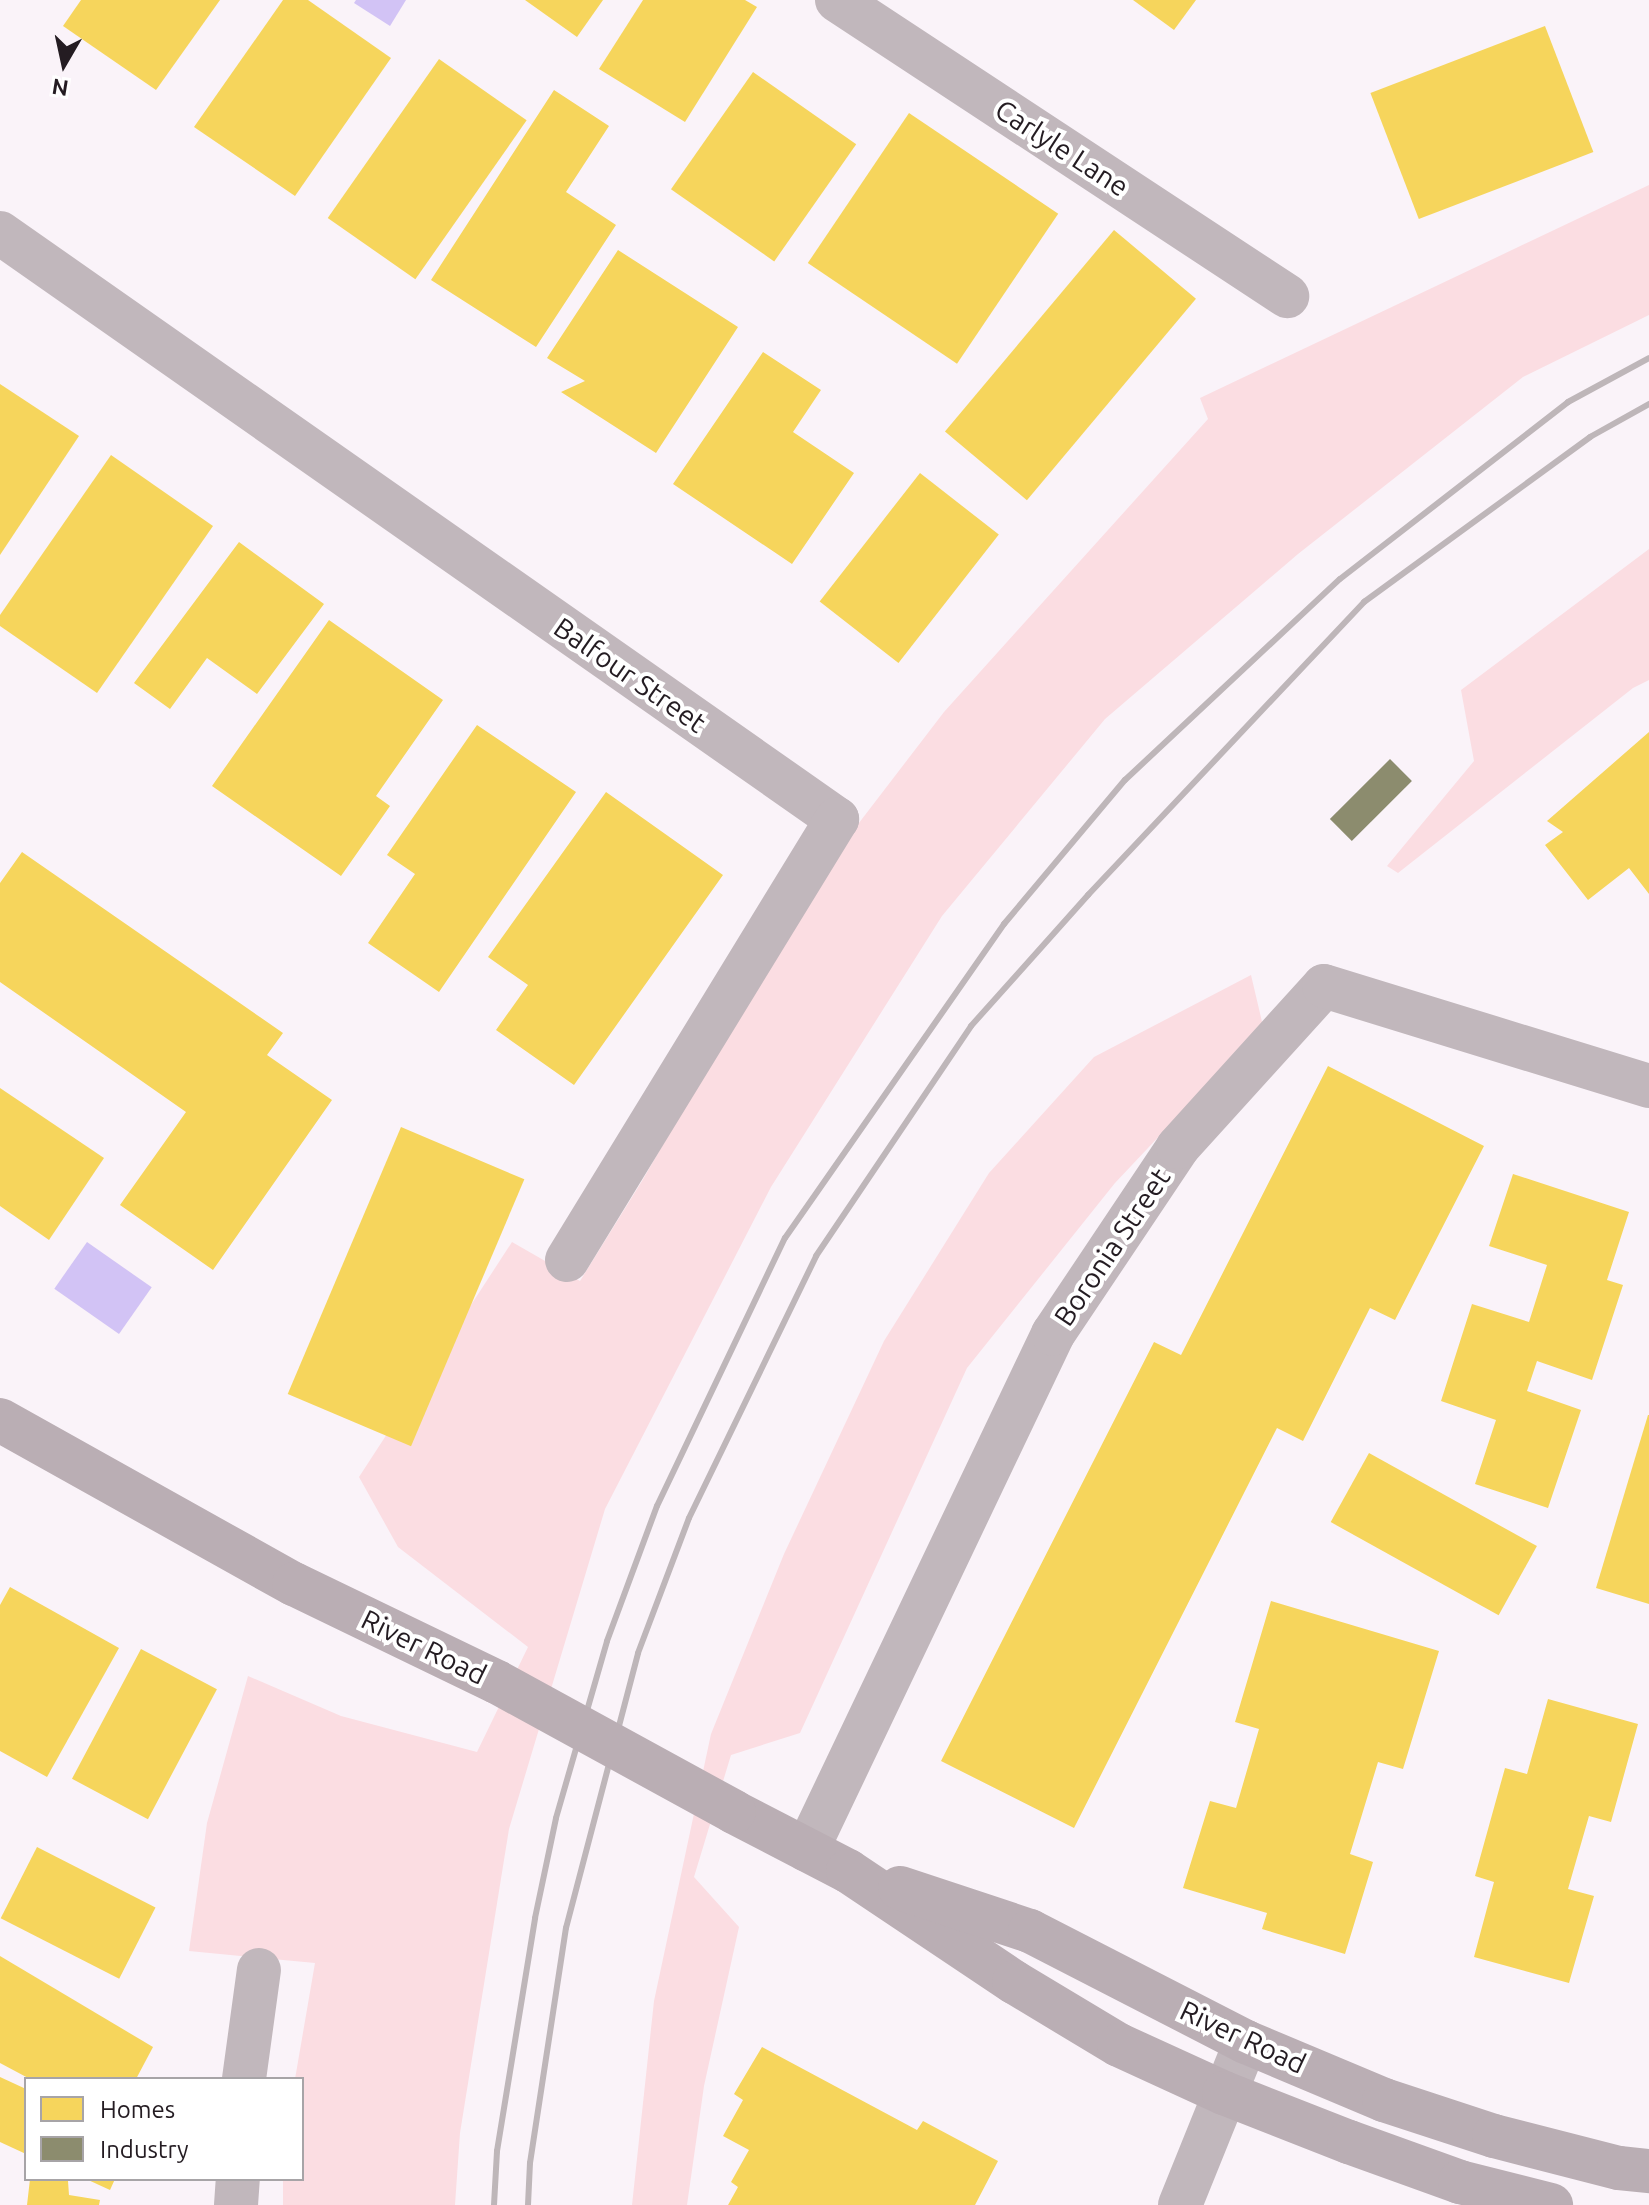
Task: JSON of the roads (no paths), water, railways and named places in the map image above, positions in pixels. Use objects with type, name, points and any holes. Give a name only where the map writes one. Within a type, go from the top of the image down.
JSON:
[{"type":"main road","name":"River Road","points":[[0,1420],[294,1584],[497,1682],[848,1871],[1014,1982],[1119,2045],[1224,2093],[1460,2182],[1551,2205]]},
{"type":"main road","name":"River Road","points":[[848,1871],[1030,1931],[1246,2042],[1384,2100],[1494,2136],[1619,2168],[1649,2171]]},
{"type":"street","name":"Carlyle Lane","points":[[837,0],[1287,296]]},
{"type":"street","name":"Balfour Street","points":[[0,233],[837,819],[567,1260]]},
{"type":"street","name":"Boronia Street","points":[[807,1850],[1053,1334],[1178,1147],[1324,986],[1649,1086]]},
{"type":"street","points":[[244,2077],[259,1970]]},
{"type":"street","points":[[1180,2205],[1246,2042]]},
{"type":"street","points":[[236,2205],[238,2181]]},
{"type":"railway","points":[[494,2205],[497,2151],[535,1918],[556,1818],[607,1641],[657,1506],[785,1238],[1004,924],[1125,780],[1340,579],[1568,402],[1649,358]]},
{"type":"railway","points":[[528,2205],[530,2163],[566,1928],[638,1653],[689,1518],[816,1256],[971,1026],[1088,895],[1364,602],[1590,437],[1649,404]]}]
